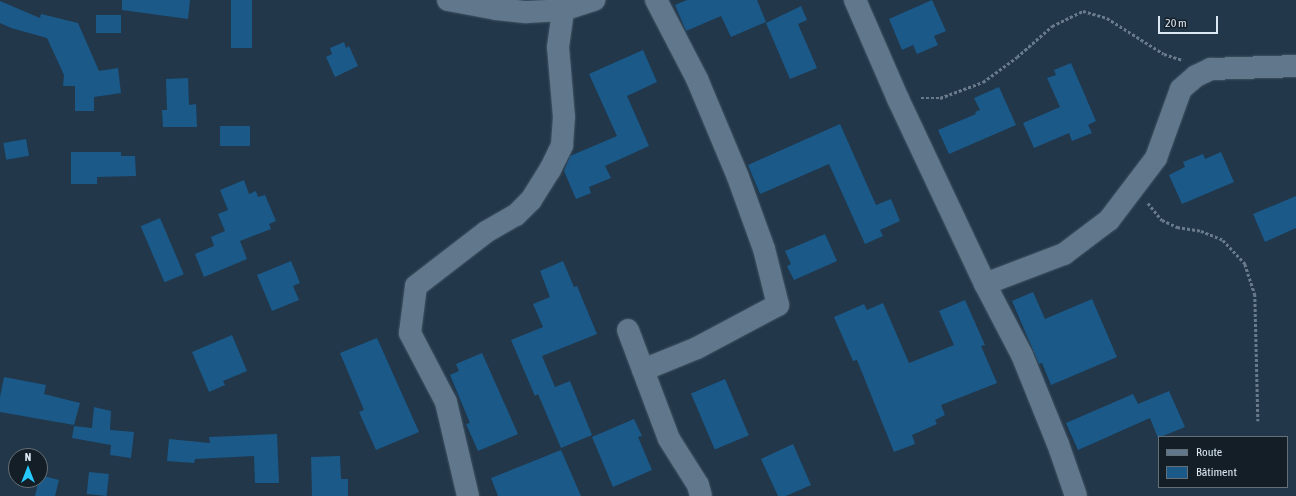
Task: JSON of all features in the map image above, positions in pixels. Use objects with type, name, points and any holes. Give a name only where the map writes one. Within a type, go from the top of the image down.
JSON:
[{"type":"street","points":[[448,0],[496,9],[524,6],[563,10],[594,0]]},
{"type":"street","points":[[643,370],[697,348],[778,305],[764,249],[738,176],[696,80],[656,0]]},
{"type":"street","points":[[855,0],[898,99],[985,284],[1022,355],[1058,444],[1076,496]]},
{"type":"street","points":[[468,496],[446,402],[410,333],[416,286],[486,232],[516,215],[531,200],[550,170],[562,145],[564,117],[558,47],[563,10]]},
{"type":"street","points":[[985,284],[1064,254],[1108,220],[1156,158],[1181,89],[1196,76],[1211,69],[1296,66]]},
{"type":"street","points":[[628,330],[669,438],[698,485],[701,496]]},
{"type":"path","points":[[898,99],[940,98],[983,82],[1017,57],[1052,26],[1083,11],[1107,18],[1164,54],[1211,69]]},
{"type":"path","points":[[1134,188],[1162,220],[1178,227],[1201,230],[1223,240],[1245,264],[1255,294],[1258,421]]},
{"type":"building","points":[[122,0],[190,0],[188,19],[122,10]]},
{"type":"building","points":[[231,0],[252,0],[252,48],[231,48]]},
{"type":"building","points":[[687,0],[757,0],[766,22],[731,37],[721,16],[686,31],[675,5]]},
{"type":"building","points":[[932,0],[946,31],[934,36],[938,45],[917,54],[913,45],[902,50],[889,19]]},
{"type":"building","points":[[0,1],[40,18],[41,14],[78,23],[99,71],[118,68],[121,93],[94,97],[94,111],[75,111],[75,86],[63,86],[64,75],[47,38],[11,28],[0,23]]},
{"type":"building","points":[[801,6],[807,20],[798,24],[817,68],[790,79],[766,23]]},
{"type":"building","points":[[96,15],[121,15],[121,33],[96,33]]},
{"type":"building","points":[[344,42],[346,48],[349,46],[358,66],[335,77],[326,57],[332,54],[330,48]]},
{"type":"building","points":[[643,50],[657,82],[627,96],[649,146],[605,166],[611,178],[589,187],[591,193],[576,199],[564,171],[570,156],[617,136],[589,74]]},
{"type":"building","points":[[1071,63],[1096,121],[1088,125],[1092,133],[1072,141],[1069,133],[1034,148],[1023,123],[1060,107],[1047,78],[1056,75],[1054,70]]},
{"type":"building","points":[[188,78],[189,105],[196,104],[197,127],[163,127],[162,110],[167,110],[166,79]]},
{"type":"building","points":[[999,87],[1016,125],[949,154],[938,130],[976,114],[975,112],[980,110],[974,98]]},
{"type":"building","points":[[840,124],[876,205],[891,199],[900,221],[880,230],[883,236],[865,244],[829,164],[760,194],[748,165]]},
{"type":"building","points":[[220,126],[250,126],[250,146],[220,146]]},
{"type":"building","points":[[26,139],[29,156],[6,160],[3,143]]},
{"type":"building","points":[[71,152],[121,152],[121,156],[135,156],[136,176],[97,177],[97,184],[71,184]]},
{"type":"building","points":[[1221,152],[1234,182],[1182,204],[1169,175],[1185,167],[1183,162],[1203,154],[1205,159]]},
{"type":"building","points":[[244,180],[249,194],[256,191],[258,197],[265,195],[276,221],[269,224],[271,229],[240,241],[247,259],[204,277],[195,254],[214,246],[211,237],[225,231],[218,214],[228,210],[220,190]]},
{"type":"building","points":[[1296,196],[1296,228],[1265,242],[1253,214]]},
{"type":"building","points":[[160,218],[184,274],[165,282],[141,226]]},
{"type":"building","points":[[825,234],[837,261],[794,280],[787,266],[791,264],[785,251]]},
{"type":"building","points":[[291,261],[300,283],[293,286],[299,300],[272,311],[257,275]]},
{"type":"building","points":[[563,261],[574,287],[577,286],[597,334],[542,356],[555,387],[570,381],[592,435],[561,448],[538,394],[535,396],[511,340],[543,327],[533,304],[550,297],[540,271]]},
{"type":"building","points":[[1033,292],[1045,319],[1092,299],[1117,357],[1051,385],[1042,363],[1039,364],[1012,301]]},
{"type":"building","points":[[965,300],[985,345],[981,346],[997,383],[941,405],[945,415],[935,420],[937,424],[912,435],[915,444],[894,452],[857,360],[853,361],[834,317],[864,304],[867,310],[883,303],[909,363],[954,345],[939,311]]},
{"type":"building","points":[[232,335],[247,371],[223,381],[225,385],[209,392],[192,352]]},
{"type":"building","points":[[377,338],[419,432],[376,450],[359,412],[364,410],[340,353]]},
{"type":"building","points":[[482,353],[518,434],[478,451],[466,424],[470,423],[450,375],[459,371],[456,364]]},
{"type":"building","points":[[4,377],[46,385],[44,394],[80,403],[74,425],[0,412],[0,397]]},
{"type":"building","points":[[725,379],[749,435],[715,450],[691,393]]},
{"type":"building","points":[[1169,391],[1185,427],[1163,436],[1158,436],[1158,438],[1150,418],[1078,450],[1066,423],[1133,394],[1138,404]]},
{"type":"building","points":[[94,407],[111,411],[110,430],[134,432],[131,458],[110,455],[111,445],[72,438],[74,426],[92,428]]},
{"type":"building","points":[[634,419],[642,436],[638,437],[652,470],[613,487],[592,437]]},
{"type":"building","points":[[277,434],[279,483],[255,483],[254,456],[195,459],[194,463],[167,461],[169,439],[210,443],[209,437]]},
{"type":"building","points":[[793,444],[811,485],[786,496],[778,496],[761,459]]},
{"type":"building","points":[[561,450],[581,496],[498,496],[491,478]]},
{"type":"building","points":[[340,456],[341,479],[348,479],[348,496],[312,496],[311,457]]},
{"type":"building","points":[[89,472],[109,474],[107,496],[87,494]]},
{"type":"building","points":[[48,477],[59,480],[55,496],[35,496],[37,488],[48,488]]}]
